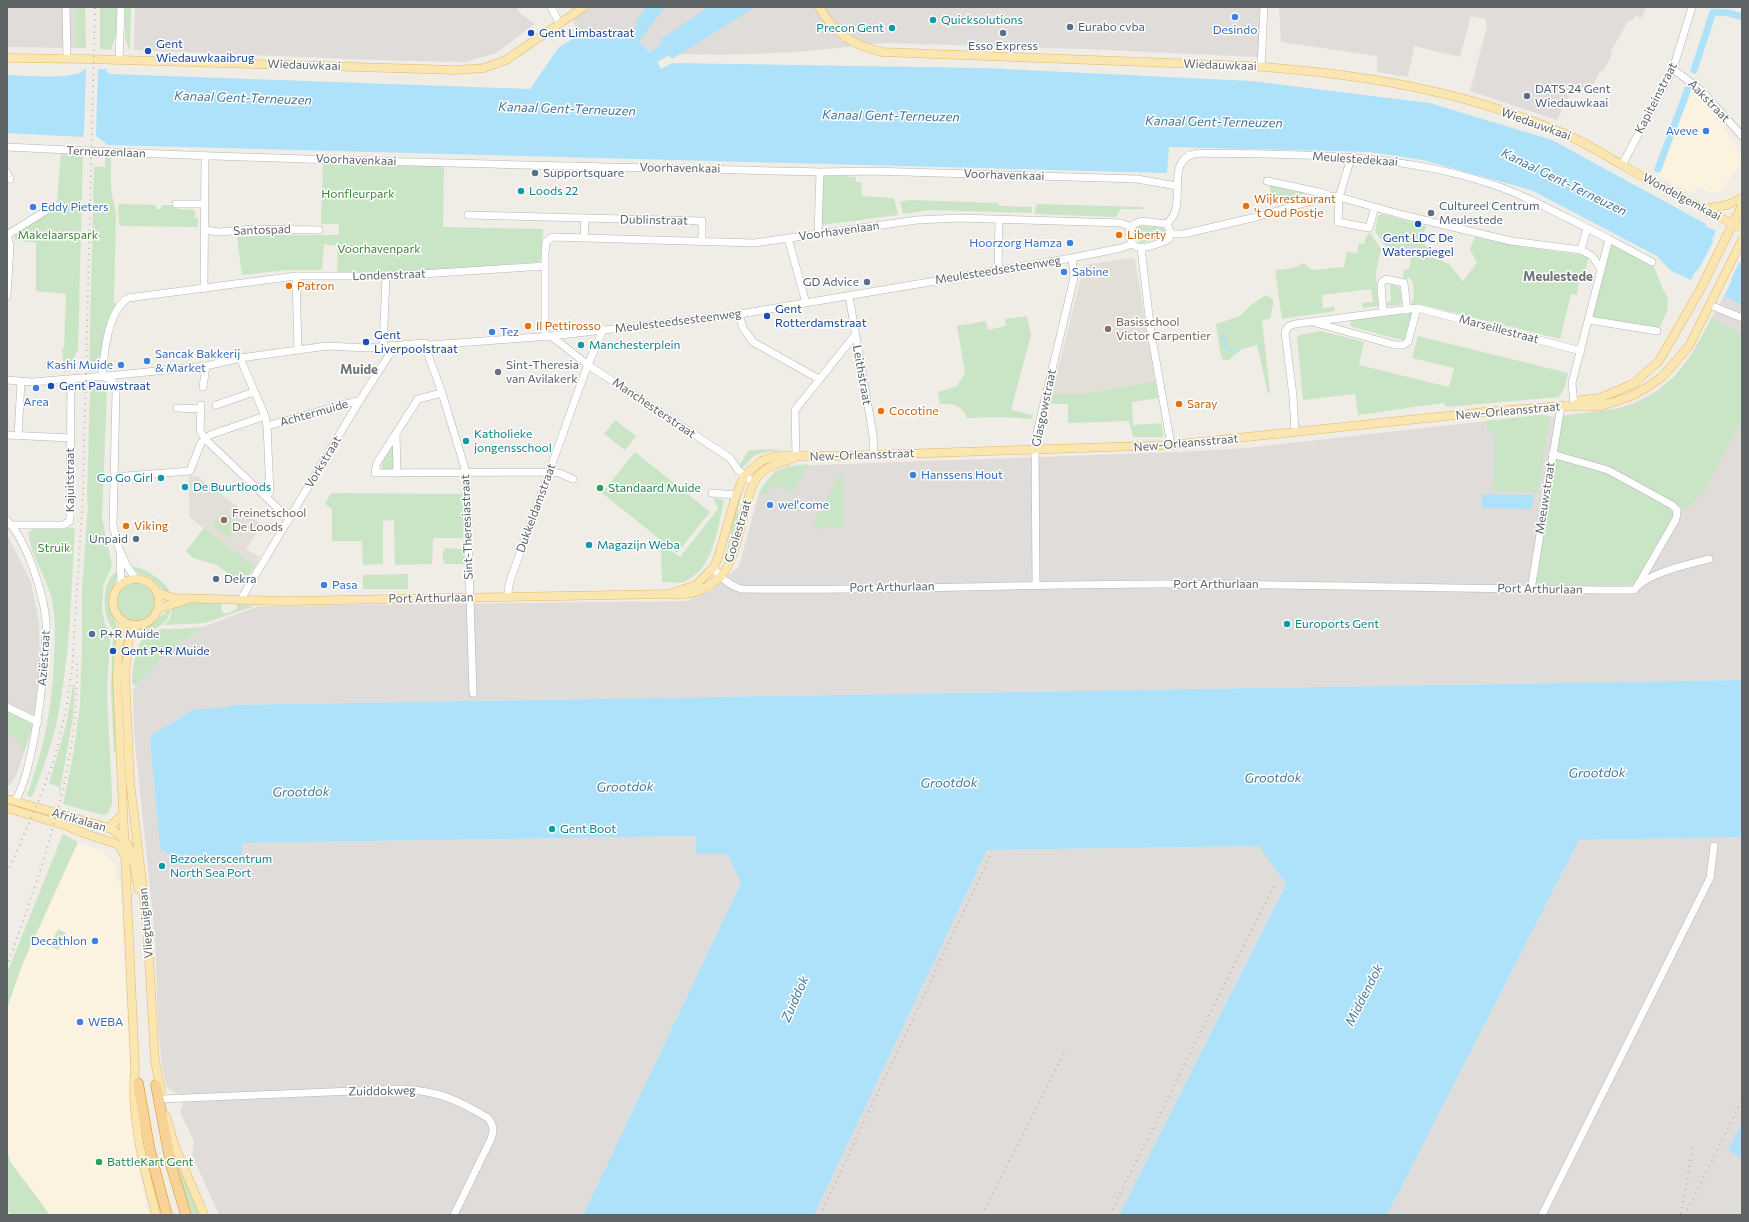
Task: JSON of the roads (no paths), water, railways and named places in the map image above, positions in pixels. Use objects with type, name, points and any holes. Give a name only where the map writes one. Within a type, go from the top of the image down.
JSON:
[{"type":"highway","points":[[136,1082],[150,1151],[167,1215]]},
{"type":"highway","points":[[156,1085],[170,1158],[186,1215]]},
{"type":"main road","name":"Wiedauwkaai","points":[[7,58],[87,58],[456,70],[477,68],[497,64],[506,60],[584,7]]},
{"type":"main road","name":"Wiedauwkaai","points":[[819,7],[826,19],[836,31],[853,43],[864,48],[882,52],[1261,67],[1309,70],[1368,78],[1452,96],[1518,116],[1584,143],[1622,165]]},
{"type":"main road","name":"Wondelgemkaai","points":[[1622,165],[1742,228]]},
{"type":"main road","points":[[1704,209],[1727,205],[1742,198]]},
{"type":"main road","name":"New-Orleansstraat","points":[[1574,405],[1582,400],[1600,398],[1633,384],[1650,370],[1665,352],[1701,288],[1742,205]]},
{"type":"main road","name":"New-Orleansstraat","points":[[744,476],[751,468],[768,458],[788,455],[796,457],[874,455],[1171,445],[1561,406],[1601,406],[1622,399],[1646,388],[1662,377],[1689,346],[1742,240]]},
{"type":"main road","points":[[754,483],[768,468],[796,457]]},
{"type":"main road","name":"Goolestraat","points":[[713,568],[718,558],[736,495],[744,476]]},
{"type":"main road","name":"Goolestraat","points":[[720,577],[731,559],[749,495],[754,483]]},
{"type":"main road","name":"Port Arthurlaan","points":[[670,594],[696,585],[713,568]]},
{"type":"main road","name":"Port Arthurlaan","points":[[136,579],[149,582],[159,593],[173,598],[285,601],[507,596],[670,594],[680,596],[691,594],[703,589],[720,577]]},
{"type":"main road","points":[[136,579],[129,580],[121,584],[115,593],[113,605],[115,612],[123,621],[135,626],[147,623],[152,619],[159,608],[159,593]]},
{"type":"main road","name":"Port Arthurlaan","points":[[159,608],[192,598]]},
{"type":"main road","name":"Vliegtuiglaan","points":[[123,621],[118,653],[117,680],[124,856],[136,1082]]},
{"type":"main road","name":"Vliegtuiglaan","points":[[135,626],[129,638],[125,673],[130,782],[144,893],[156,1074],[174,1144],[204,1215]]},
{"type":"main road","name":"Afrikalaan","points":[[11,800],[109,828],[124,837]]},
{"type":"main road","name":"Afrikalaan","points":[[7,809],[68,826],[86,834],[107,840],[124,837]]},
{"type":"main road","points":[[109,828],[123,814]]},
{"type":"main road","points":[[135,826],[131,832],[124,837],[132,855],[143,933],[148,942]]},
{"type":"main road","points":[[107,840],[120,846],[124,856]]},
{"type":"main road","points":[[156,1074],[156,1085]]},
{"type":"main road","points":[[136,1082],[140,1152],[156,1215]]},
{"type":"street","points":[[66,7],[67,58]]},
{"type":"street","points":[[119,60],[121,7]]},
{"type":"street","points":[[551,7],[560,24]]},
{"type":"street","points":[[1261,67],[1264,7]]},
{"type":"street","name":"Kapiteinstraat","points":[[1622,165],[1673,69],[1692,7]]},
{"type":"street","name":"Aakstraat","points":[[1673,69],[1702,91],[1742,136]]},
{"type":"street","name":"Terneuzenlaan","points":[[7,147],[205,156]]},
{"type":"street","name":"Meulestedekaai","points":[[1166,224],[1174,216],[1176,205],[1175,185],[1179,164],[1183,158],[1190,154],[1351,158],[1428,166],[1489,183],[1536,202],[1609,239]]},
{"type":"street","points":[[204,288],[205,156]]},
{"type":"street","name":"Voorhavenkaai","points":[[205,156],[820,172],[872,171],[1137,179],[1154,183],[1175,185]]},
{"type":"street","points":[[1351,158],[1339,197],[1338,222],[1369,228],[1375,207]]},
{"type":"street","points":[[818,234],[820,172]]},
{"type":"street","points":[[1268,181],[1323,193],[1329,196],[1339,197],[1403,215],[1511,241],[1581,250],[1592,256],[1602,267]]},
{"type":"street","points":[[1170,234],[1183,234],[1256,217],[1329,196]]},
{"type":"street","points":[[176,204],[204,204]]},
{"type":"street","points":[[7,296],[10,246],[7,235],[55,205]]},
{"type":"street","name":"Dublinstraat","points":[[468,215],[702,221],[702,242]]},
{"type":"street","points":[[584,238],[585,219]]},
{"type":"street","name":"Voorhavenlaan","points":[[545,266],[546,242],[552,237],[754,243],[917,220],[999,220],[1121,223],[1131,227]]},
{"type":"street","points":[[998,269],[999,220]]},
{"type":"street","points":[[1142,221],[1166,224],[1170,230],[1170,234],[1169,239],[1165,242],[1141,248],[1132,244],[1129,232],[1131,227],[1137,222],[1142,221]]},
{"type":"street","name":"Santospad","points":[[204,230],[220,232],[290,228],[319,230]]},
{"type":"street","points":[[1581,250],[1588,228]]},
{"type":"street","points":[[788,238],[806,303]]},
{"type":"street","points":[[1574,405],[1572,383],[1609,239],[1652,262]]},
{"type":"street","name":"Meulesteedsesteenweg","points":[[7,380],[21,382],[71,379],[206,366],[240,358],[327,346],[383,347],[391,345],[424,343],[430,345],[548,337],[739,314],[998,269],[1072,258],[1132,244]]},
{"type":"street","points":[[1141,248],[1152,333],[1171,445]]},
{"type":"street","name":"Glasgowstraat","points":[[1036,584],[1035,441],[1074,278],[1072,258]]},
{"type":"street","points":[[545,266],[548,337]]},
{"type":"street","name":"Londenstraat","points":[[102,376],[108,332],[119,308],[128,298],[296,276],[386,276],[545,266]]},
{"type":"street","points":[[296,276],[298,350]]},
{"type":"street","points":[[383,347],[386,276]]},
{"type":"street","points":[[1383,313],[1381,286],[1382,282],[1386,279],[1404,283],[1407,310]]},
{"type":"street","name":"Leithstraat","points":[[849,296],[873,436],[874,455]]},
{"type":"street","points":[[1710,305],[1742,318]]},
{"type":"street","name":"Marseillestraat","points":[[1312,322],[1395,345],[1403,345],[1408,342],[1417,308]]},
{"type":"street","name":"Marseillestraat","points":[[1295,432],[1293,396],[1285,332],[1289,326],[1295,324],[1417,308],[1581,350]]},
{"type":"street","points":[[739,314],[743,328],[753,342],[819,379]]},
{"type":"street","points":[[1345,317],[1343,326],[1345,331]]},
{"type":"street","points":[[1589,320],[1657,331]]},
{"type":"street","name":"Dukkeldamstraat","points":[[507,596],[510,581],[548,472],[588,365],[603,330]]},
{"type":"street","points":[[796,457],[795,410],[855,335]]},
{"type":"street","name":"Manchesterstraat","points":[[548,337],[730,458],[744,476],[754,483]]},
{"type":"street","name":"Sint-Theresiastraat","points":[[424,343],[442,393],[466,472],[473,693]]},
{"type":"street","name":"Vorkstraat","points":[[241,599],[360,400],[391,352],[391,345]]},
{"type":"street","points":[[240,358],[265,416],[267,426],[270,492],[266,497]]},
{"type":"street","points":[[203,387],[206,366]]},
{"type":"street","points":[[102,376],[112,380],[115,385],[113,526],[119,549],[128,568],[136,579]]},
{"type":"street","name":"Kajuitstraat","points":[[9,522],[63,525],[70,522],[71,379]]},
{"type":"street","points":[[18,436],[21,382]]},
{"type":"street","points":[[216,405],[254,392]]},
{"type":"street","points":[[442,393],[418,399],[377,463],[375,473],[548,472],[559,473],[573,479]]},
{"type":"street","name":"Achtermuide","points":[[267,426],[360,400]]},
{"type":"street","name":"Meeuwstraat","points":[[1531,590],[1561,406]]},
{"type":"street","points":[[177,408],[201,407],[200,431],[205,439],[289,519]]},
{"type":"street","name":"Achtermuide","points":[[205,439],[210,435],[265,416]]},
{"type":"street","points":[[396,433],[397,473]]},
{"type":"street","points":[[7,435],[70,438]]},
{"type":"street","points":[[113,477],[190,471],[192,469],[198,448],[205,439]]},
{"type":"street","points":[[1552,454],[1608,470],[1677,510],[1676,519],[1638,585]]},
{"type":"street","name":"Goolestraat","points":[[712,493],[736,495]]},
{"type":"street","name":"Aziëstraat","points":[[9,522],[35,573],[42,594],[46,623],[38,722],[27,771],[11,800]]},
{"type":"street","points":[[119,549],[121,584]]},
{"type":"street","name":"Port Arthurlaan","points":[[713,568],[720,577],[734,587],[742,589],[1036,584],[1337,585],[1531,590],[1634,590],[1638,585],[1674,568],[1709,559]]},
{"type":"street","points":[[7,707],[38,722]]},
{"type":"street","points":[[1542,1215],[1710,878],[1714,846]]},
{"type":"street","name":"Zuiddokweg","points":[[162,1099],[401,1089],[420,1090],[446,1096],[488,1118],[493,1129],[493,1135],[454,1215]]},
{"type":"water","name":"Kanaal Gent-Terneuzen","points":[[646,7],[665,7],[639,41],[650,52],[662,44],[660,40],[709,7],[755,7],[672,59],[669,55],[657,62],[661,69],[672,63],[983,68],[1251,81],[1430,103],[1552,140],[1706,224],[1705,226],[1716,231],[1712,240],[1715,242],[1712,248],[1741,263],[1742,261],[1742,305],[1724,296],[1732,280],[1704,265],[1700,272],[1696,270],[1691,280],[1670,270],[1657,256],[1531,190],[1423,160],[1369,152],[1169,147],[1167,173],[108,145],[96,136],[96,132],[84,131],[83,137],[7,133],[7,75],[61,76],[80,73],[85,69],[107,69],[107,72],[111,74],[530,89],[559,47],[584,33],[604,31],[630,34],[638,25],[635,23]]},
{"type":"water","points":[[1482,494],[1533,495],[1532,509],[1482,508]]},
{"type":"water","points":[[1742,680],[1742,837],[1579,840],[1387,1215],[1119,1215],[1286,884],[1259,846],[987,850],[814,1215],[583,1215],[741,883],[727,854],[696,854],[696,836],[242,843],[242,857],[171,858],[160,848],[150,740],[153,734],[191,710],[227,707],[229,705]]},
{"type":"water","points":[[1742,1122],[1742,1158],[1728,1151]]},
{"type":"waterway","points":[[1694,70],[1713,12],[1729,13],[1742,17]]},
{"type":"waterway","points":[[1658,169],[1688,89]]},
{"type":"waterway","points":[[1223,334],[1225,347],[1230,350],[1234,349]]},
{"type":"railway","points":[[7,873],[38,803],[55,757],[66,710],[72,669],[83,494],[95,7]]},
{"type":"railway","points":[[7,967],[45,855],[65,779],[72,740],[76,701],[77,662]]},
{"type":"railway","points":[[820,1215],[990,856]]},
{"type":"railway","points":[[1110,1215],[1274,886]]},
{"type":"railway","points":[[982,1215],[1065,1051]]},
{"type":"railway","points":[[1685,1215],[1742,1100]]},
{"type":"railway","points":[[1681,1214],[1693,1146]]},
{"type":"place","name":"Desindo","points":[[1235,17]]},
{"type":"place","name":"Quicksolutions","points":[[933,20]]},
{"type":"place","name":"Eurabo cvba","points":[[1070,27]]},
{"type":"place","name":"Precon Gent","points":[[892,28]]},
{"type":"place","name":"Gent Limbastraat","points":[[531,33]]},
{"type":"place","name":"Esso Express","points":[[1003,33]]},
{"type":"place","name":"Gent Wiedauwkaaibrug","points":[[148,51]]},
{"type":"place","name":"DATS 24 Gent Wiedauwkaai","points":[[1527,96]]},
{"type":"place","name":"Aveve","points":[[1706,131]]},
{"type":"place","name":"Supportsquare","points":[[535,173]]},
{"type":"place","name":"Loods 22","points":[[521,191]]},
{"type":"place","name":"Wijkrestaurant 't Oud Postje","points":[[1246,206]]},
{"type":"place","name":"Eddy Pieters","points":[[33,207]]},
{"type":"place","name":"Cultureel Centrum Meulestede","points":[[1431,213]]},
{"type":"place","name":"Gent LDC De Waterspiegel","points":[[1418,224]]},
{"type":"place","name":"Liberty","points":[[1119,235]]},
{"type":"place","name":"Hoorzorg Hamza","points":[[1070,243]]},
{"type":"place","name":"Sabine","points":[[1064,272]]},
{"type":"place","name":"GD Advice","points":[[867,282]]},
{"type":"place","name":"Patron","points":[[289,286]]},
{"type":"place","name":"Gent Rotterdamstraat","points":[[767,316]]},
{"type":"place","name":"Il Pettirosso","points":[[528,326]]},
{"type":"place","name":"Basisschool Victor Carpentier","points":[[1108,329]]},
{"type":"place","name":"Tez","points":[[492,332]]},
{"type":"place","name":"Gent Liverpoolstraat","points":[[366,342]]},
{"type":"place","name":"Manchesterplein","points":[[581,345]]},
{"type":"place","name":"Sancak Bakkerij & Market","points":[[147,361]]},
{"type":"place","name":"Kashi Muide","points":[[121,365]]},
{"type":"place","name":"Sint-Theresia van Avilakerk","points":[[498,372]]},
{"type":"place","name":"Gent Pauwstraat","points":[[51,386]]},
{"type":"place","name":"Area","points":[[36,388]]},
{"type":"place","name":"Saray","points":[[1179,404]]},
{"type":"place","name":"Cocotine","points":[[881,411]]},
{"type":"place","name":"Katholieke jongensschool","points":[[466,441]]},
{"type":"place","name":"Hanssens Hout","points":[[913,475]]},
{"type":"place","name":"Go Go Girl","points":[[161,478]]},
{"type":"place","name":"De Buurtloods","points":[[185,487]]},
{"type":"place","name":"Standaard Muide","points":[[600,488]]},
{"type":"place","name":"wel'come","points":[[770,505]]},
{"type":"place","name":"Freinetschool De Loods","points":[[224,520]]},
{"type":"place","name":"Viking","points":[[126,526]]},
{"type":"place","name":"Unpaid","points":[[136,539]]},
{"type":"place","name":"Magazijn Weba","points":[[589,545]]},
{"type":"place","name":"Dekra","points":[[216,579]]},
{"type":"place","name":"Pasa","points":[[324,585]]},
{"type":"place","name":"Euroports Gent","points":[[1287,624]]},
{"type":"place","name":"P+R Muide","points":[[92,634]]},
{"type":"place","name":"Gent P+R Muide","points":[[113,651]]},
{"type":"place","name":"Gent Boot","points":[[552,829]]},
{"type":"place","name":"Bezoekerscentrum North Sea Port","points":[[162,866]]},
{"type":"place","name":"Decathlon","points":[[95,941]]},
{"type":"place","name":"WEBA","points":[[80,1022]]},
{"type":"place","name":"BattleKart Gent","points":[[99,1162]]},
{"type":"district","name":"Meulestede","points":[[1558,277]]},
{"type":"district","name":"Muide","points":[[359,370]]},
{"type":"park label","name":"Honfleurpark","points":[[358,194]]},
{"type":"park label","name":"Makelaarspark","points":[[58,235]]},
{"type":"park label","name":"Voorhavenpark","points":[[379,249]]},
{"type":"park label","name":"Struik","points":[[54,548]]},
{"type":"water label","name":"Grootdok","points":[[1597,773]]},
{"type":"water label","name":"Grootdok","points":[[1273,778]]},
{"type":"water label","name":"Grootdok","points":[[949,783]]},
{"type":"water label","name":"Grootdok","points":[[625,787]]},
{"type":"water label","name":"Grootdok","points":[[301,792]]},
{"type":"water label","name":"Middendok","points":[[1364,995]]},
{"type":"water label","name":"Zuiddok","points":[[795,999]]}]
